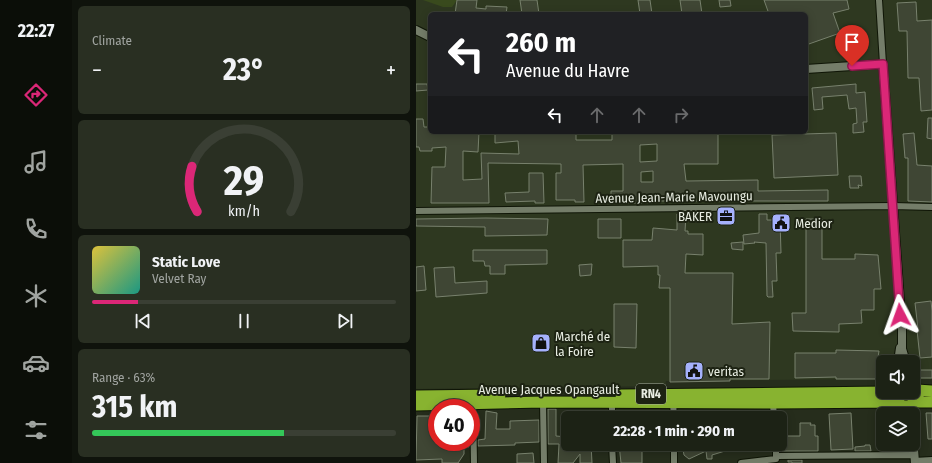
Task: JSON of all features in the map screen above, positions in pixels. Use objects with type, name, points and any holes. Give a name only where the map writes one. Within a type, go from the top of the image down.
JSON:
[{"type":"highway","points":[[920,388],[932,391]]},
{"type":"highway","name":"RN4","points":[[416,396],[876,392]]},
{"type":"highway","name":"Avenue Jacques Opangault","points":[[480,404],[543,402],[773,403],[876,398]]},
{"type":"highway","name":"RN4","points":[[899,399],[904,406],[913,407],[932,402]]},
{"type":"highway","name":"Avenue Jacques Opangault","points":[[416,405],[428,405]]},
{"type":"street","points":[[879,0],[902,349],[904,355]]},
{"type":"street","points":[[416,30],[428,37]]},
{"type":"street","points":[[808,69],[883,64]]},
{"type":"street","name":"Avenue Jean-Marie Mavoungu","points":[[416,212],[893,206],[932,207]]},
{"type":"street","points":[[899,355],[902,338]]},
{"type":"street","points":[[543,402],[544,463]]},
{"type":"street","points":[[612,402],[612,411]]},
{"type":"street","points":[[673,402],[674,411]]},
{"type":"street","points":[[773,403],[774,411]]},
{"type":"street","points":[[474,451],[474,463]]},
{"type":"street","points":[[612,451],[613,463]]},
{"type":"street","points":[[674,451],[674,463]]},
{"type":"street","points":[[741,463],[776,459],[932,460]]},
{"type":"shaded area","points":[[416,0],[932,0],[932,379],[920,379],[920,355],[876,355],[876,379],[666,381],[665,386],[416,389]]},
{"type":"green space","points":[[423,0],[457,0],[452,7],[443,7]]},
{"type":"building","points":[[457,0],[477,0],[476,8],[486,9],[486,6],[507,7],[506,12],[455,12]]},
{"type":"building","points":[[520,0],[537,0],[539,12],[522,12]]},
{"type":"building","points":[[638,0],[650,0],[652,12],[640,12]]},
{"type":"building","points":[[680,0],[700,0],[702,12],[682,12]]},
{"type":"building","points":[[719,0],[730,0],[731,6],[720,7]]},
{"type":"building","points":[[764,0],[847,0],[849,9],[833,13],[840,33],[808,44],[808,12],[768,12]]},
{"type":"building","points":[[916,2],[917,21],[932,20],[932,110],[921,111],[919,78],[908,78],[907,31],[899,31],[897,3]]},
{"type":"building","points":[[416,84],[427,84],[428,90],[416,91]]},
{"type":"building","points":[[856,84],[856,93],[865,92],[867,122],[863,122],[864,132],[853,133],[853,124],[857,123],[856,108],[849,109],[847,95],[822,97],[823,109],[814,110],[812,88]]},
{"type":"building","points":[[928,118],[932,118],[932,139],[927,138]]},
{"type":"building","points":[[416,119],[423,119],[424,127],[428,127],[428,134],[479,134],[478,152],[463,151],[463,180],[482,179],[481,153],[519,154],[518,141],[495,143],[495,134],[576,134],[576,140],[612,140],[612,134],[718,134],[718,164],[684,164],[686,181],[758,180],[758,191],[828,190],[828,201],[611,202],[611,191],[623,191],[623,164],[583,165],[584,202],[575,202],[575,200],[556,200],[556,173],[561,173],[561,164],[488,163],[489,203],[431,203],[432,167],[445,167],[446,147],[432,148],[432,151],[420,151],[419,147],[416,147]],"holes":[[[657,144],[657,161],[640,162],[640,145]],[[653,171],[653,182],[641,182],[641,172]]]},
{"type":"building","points":[[836,133],[838,175],[774,178],[772,135]]},
{"type":"building","points":[[914,133],[917,165],[932,166],[932,202],[908,201],[908,158],[905,158],[903,134]]},
{"type":"building","points":[[529,173],[543,173],[544,203],[535,203],[535,201],[506,202],[505,193],[529,192]]},
{"type":"building","points":[[849,176],[861,176],[862,186],[858,185],[859,188],[850,188]]},
{"type":"building","points":[[677,214],[686,215],[685,231],[688,231],[688,234],[703,234],[703,255],[686,254],[685,273],[733,273],[732,324],[770,322],[769,379],[670,382],[670,288],[659,288],[660,275],[658,275],[658,266],[623,267],[623,240],[652,240],[653,228],[677,230]]},
{"type":"building","points":[[759,214],[767,214],[767,220],[780,220],[781,253],[776,253],[777,281],[772,281],[773,297],[767,296],[766,243],[754,242],[755,243],[744,244],[743,235],[759,233]]},
{"type":"building","points":[[416,219],[548,219],[547,235],[485,236],[485,227],[416,226]]},
{"type":"building","points":[[598,219],[621,219],[621,238],[598,238]]},
{"type":"building","points":[[806,219],[822,219],[822,259],[855,259],[855,254],[878,255],[881,289],[874,289],[874,310],[861,310],[862,323],[839,324],[839,332],[793,331],[792,313],[806,313]]},
{"type":"building","points":[[743,242],[743,250],[732,249],[731,243]]},
{"type":"building","points":[[473,250],[547,250],[547,264],[505,265],[505,274],[490,274],[490,266],[485,266],[484,261],[473,261]]},
{"type":"building","points":[[592,264],[591,275],[580,276],[579,265]]},
{"type":"building","points":[[424,266],[426,290],[416,291],[416,267]]},
{"type":"building","points":[[454,267],[455,283],[487,281],[487,293],[436,297],[434,268]]},
{"type":"building","points":[[931,301],[932,357],[920,358],[915,303]]},
{"type":"building","points":[[614,304],[637,304],[636,348],[614,347]]},
{"type":"building","points":[[836,350],[879,351],[878,355],[876,355],[876,379],[836,379],[836,377],[795,378],[795,353],[836,353]]},
{"type":"building","points":[[920,370],[932,370],[932,378],[920,378]]},
{"type":"building","points":[[548,409],[556,409],[556,436],[561,436],[561,451],[591,451],[592,463],[580,463],[580,454],[573,463],[558,463],[559,444],[548,444]]},
{"type":"building","points":[[486,411],[497,413],[496,429],[510,429],[510,421],[539,420],[539,442],[515,443],[515,445],[480,446],[480,440],[485,439]]},
{"type":"building","points":[[851,413],[853,449],[831,450],[829,414]]},
{"type":"building","points":[[926,413],[932,413],[932,439],[928,439]]},
{"type":"building","points":[[417,416],[428,416],[428,451],[464,451],[464,454],[458,463],[442,463],[442,459],[416,460]]},
{"type":"building","points":[[800,423],[811,423],[810,425],[815,425],[815,436],[818,436],[818,451],[787,451],[787,436],[800,436]]},
{"type":"building","points":[[870,445],[871,451],[855,451],[855,447]]},
{"type":"building","points":[[620,451],[642,451],[642,463],[621,463]]},
{"type":"building","points":[[683,451],[706,451],[689,459],[684,455]]},
{"type":"building","points":[[706,451],[725,451],[712,455],[712,459],[707,459]]},
{"type":"building","points":[[533,453],[534,463],[517,463],[517,454]]},
{"type":"building","points":[[788,460],[802,460],[802,463],[792,463],[788,462]]},
{"type":"place","name":"BAKER","points":[[726,216]]},
{"type":"place","name":"Medior","points":[[781,223]]},
{"type":"place","name":"Marché de la Foire","points":[[541,343]]},
{"type":"place","name":"veritas","points":[[694,371]]},
{"type":"route","points":[[852,66],[883,64],[900,315]]}]
